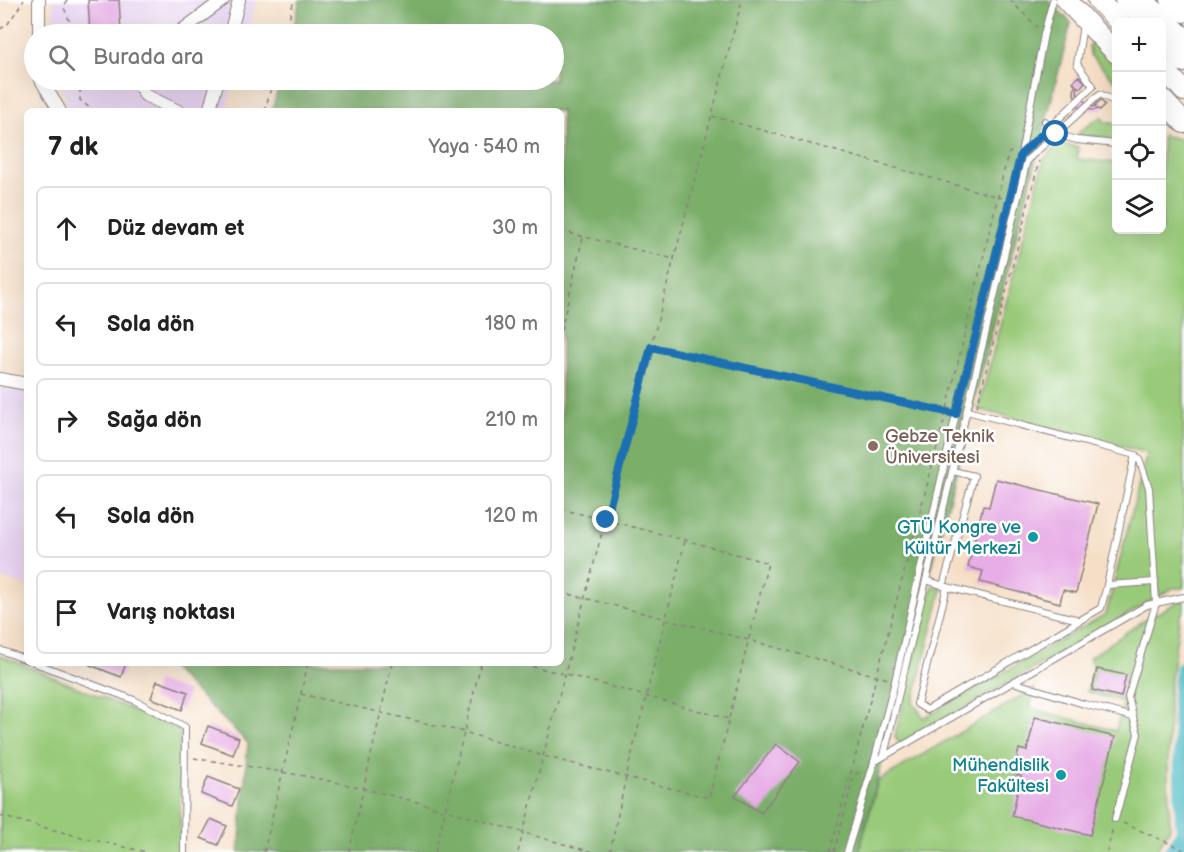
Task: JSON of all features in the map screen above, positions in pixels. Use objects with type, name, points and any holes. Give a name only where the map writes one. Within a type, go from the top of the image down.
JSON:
[{"type":"highway","points":[[1065,0],[1112,49]]},
{"type":"highway","points":[[1098,0],[1115,18]]},
{"type":"highway","points":[[1125,0],[1142,18]]},
{"type":"highway","points":[[1141,0],[1184,39]]},
{"type":"highway","points":[[1171,0],[1184,12]]},
{"type":"highway","points":[[1166,44],[1184,62]]},
{"type":"street","points":[[39,0],[39,24]]},
{"type":"street","points":[[191,24],[223,0]]},
{"type":"street","points":[[233,24],[239,0]]},
{"type":"street","points":[[47,90],[58,108]]},
{"type":"street","points":[[142,90],[145,95],[172,108]]},
{"type":"street","points":[[210,108],[215,90]]},
{"type":"street","points":[[0,379],[24,383]]},
{"type":"lane","points":[[848,852],[895,681],[956,414],[1021,154],[1044,34],[1053,0]]},
{"type":"lane","points":[[1084,19],[1077,64],[1100,94],[1112,100]]},
{"type":"lane","points":[[1021,154],[1093,86]]},
{"type":"lane","points":[[884,755],[1027,160],[1100,94]]},
{"type":"lane","points":[[1045,121],[1056,134],[1077,140],[1112,144]]},
{"type":"lane","points":[[967,411],[1135,455],[1140,461],[1149,488],[1156,603],[1128,698],[1138,734],[1115,819]]},
{"type":"lane","points":[[953,471],[974,476],[917,704],[927,710],[1101,608],[1135,455]]},
{"type":"lane","points":[[926,580],[1079,620]]},
{"type":"lane","points":[[1107,585],[1155,582]]},
{"type":"lane","points":[[874,762],[1147,605],[1184,597]]},
{"type":"lane","points":[[0,650],[24,659]]},
{"type":"lane","points":[[43,666],[134,700],[185,727],[184,852]]},
{"type":"lane","points":[[1013,682],[1133,717]]},
{"type":"path","points":[[0,29],[7,25],[24,0]]},
{"type":"path","points":[[67,0],[64,8],[70,24]]},
{"type":"path","points":[[288,24],[294,0]]},
{"type":"path","points":[[518,852],[742,0]]},
{"type":"path","points":[[1010,0],[1044,34]]},
{"type":"path","points":[[81,90],[80,100],[91,108]]},
{"type":"path","points":[[266,108],[270,90]]},
{"type":"path","points":[[711,115],[1009,200]]},
{"type":"path","points":[[830,852],[947,412],[1008,154],[1024,140]]},
{"type":"path","points":[[975,413],[1041,156]]},
{"type":"path","points":[[564,232],[674,260]]},
{"type":"path","points":[[564,317],[583,236]]},
{"type":"path","points":[[651,347],[947,412]]},
{"type":"path","points":[[301,694],[464,732],[543,756],[709,798],[768,563],[564,510]]},
{"type":"path","points":[[610,852],[626,777],[685,540]]},
{"type":"path","points":[[564,593],[895,681]]},
{"type":"path","points":[[264,852],[307,666]]},
{"type":"path","points":[[349,852],[391,666]]},
{"type":"path","points":[[435,852],[480,666]]},
{"type":"path","points":[[529,666],[729,719]]},
{"type":"path","points":[[185,756],[364,788],[593,852]]},
{"type":"path","points":[[0,816],[146,852]]},
{"type":"path","points":[[1107,852],[1115,819],[1184,851]]},
{"type":"shaded area","points":[[53,0],[257,0],[250,24],[53,24]]},
{"type":"shaded area","points":[[64,90],[231,90],[227,108],[67,108]]},
{"type":"shaded area","points":[[0,387],[24,392],[24,586],[0,577]]},
{"type":"green space","name":"Gebze Teknik Üniversitesi","points":[[300,0],[1048,0],[1071,23],[859,852],[239,852],[248,743],[169,666],[564,666],[564,108],[273,108],[277,90],[564,90],[564,24],[294,24]]},
{"type":"green space","points":[[1094,41],[1112,61],[1112,78],[1090,55],[1089,46]]},
{"type":"green space","points":[[1101,117],[1105,122],[1112,123],[1112,139],[1079,135],[1080,131]]},
{"type":"green space","points":[[1166,136],[1184,140],[1184,588],[1173,588],[900,745],[895,736],[932,586],[942,589],[913,703],[924,718],[1106,614],[1147,453],[978,409],[1044,159],[1059,144],[1078,147],[1077,159],[1112,163],[1112,234],[1166,234]]},
{"type":"green space","points":[[1184,601],[1184,612],[1180,615],[1169,692],[1170,828],[1156,852],[859,852],[878,781],[1035,688],[1030,708],[1116,731],[1123,701],[1087,692],[1094,667],[1089,658],[1143,621]]},
{"type":"green space","points":[[0,655],[180,730],[180,852],[0,852]]},
{"type":"green space","points":[[1184,670],[1184,825],[1181,696]]},
{"type":"building","points":[[88,0],[119,0],[120,24],[89,24]]},
{"type":"building","points":[[1079,76],[1085,82],[1080,88],[1077,86],[1078,99],[1080,97],[1086,102],[1084,104],[1091,107],[1096,106],[1101,100],[1105,105],[1100,110],[1081,109],[1074,103],[1077,100],[1073,82]]},
{"type":"building","name":"GTÜ Kongre ve Kültür Merkezi","points":[[996,479],[1098,504],[1076,593],[1063,590],[1060,603],[980,582],[983,571],[968,567],[983,506],[989,507]]},
{"type":"building","points":[[93,666],[125,666],[121,677]]},
{"type":"building","points":[[1097,669],[1126,675],[1121,697],[1092,690]]},
{"type":"building","points":[[157,681],[188,692],[182,710],[151,698]]},
{"type":"building","name":"Mühendislik Fakültesi","points":[[1035,717],[1115,737],[1090,835],[1012,816],[1021,776],[1013,774],[1019,749],[1027,751]]},
{"type":"building","points":[[208,726],[239,738],[233,755],[202,743]]},
{"type":"building","points":[[776,744],[800,762],[761,813],[735,796]]},
{"type":"building","points":[[208,777],[239,789],[232,806],[201,794]]},
{"type":"building","points":[[211,819],[227,826],[218,845],[201,838]]},
{"type":"waterway","points":[[1184,670],[1181,696],[1184,825]]},
{"type":"waterway","points":[[1173,852],[1184,834]]},
{"type":"place","name":"Gebze Teknik Üniversitesi","points":[[873,446]]},
{"type":"place","name":"GTÜ Kongre ve Kültür Merkezi","points":[[1033,537]]},
{"type":"place","name":"Mühendislik Fakültesi","points":[[1061,775]]},
{"type":"route","points":[[606,520],[651,347],[956,414],[1021,154],[1050,127],[1056,134]]}]
